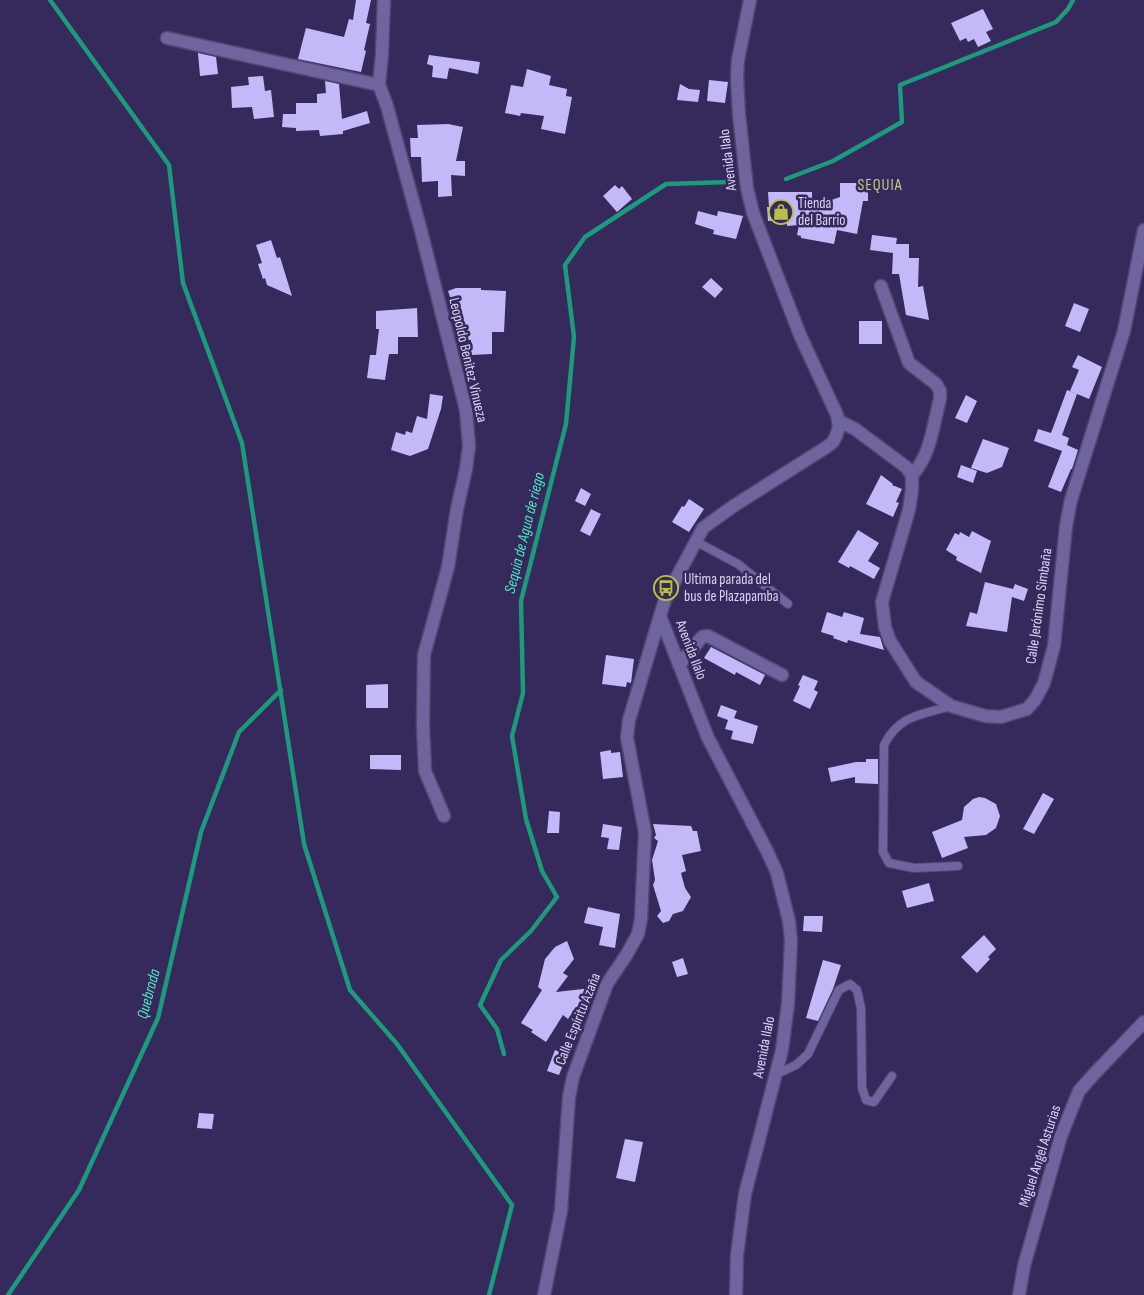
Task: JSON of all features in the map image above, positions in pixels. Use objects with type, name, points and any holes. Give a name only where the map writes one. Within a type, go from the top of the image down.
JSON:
[{"type":"street","name":"Leopoldo Benitez Vinueza","points":[[384,0],[379,85],[387,106],[422,237],[466,410],[468,430],[469,446],[466,469],[457,509],[448,567],[424,655],[423,725],[425,771],[444,816]]},
{"type":"street","name":"Avenida Ilalo","points":[[736,1295],[737,1255],[745,1194],[782,1050],[788,1004],[791,940],[789,921],[777,873],[708,738],[660,616],[665,600],[703,528],[712,520],[833,442],[839,427],[834,407],[800,335],[753,213],[747,188],[737,78],[738,60],[750,0]]},
{"type":"street","points":[[167,38],[379,85]]},
{"type":"street","name":"Calle Jerónimo Simbaña","points":[[912,475],[913,483],[909,510],[882,602],[885,627],[890,641],[916,682],[952,706],[985,716],[1001,717],[1026,709],[1035,700],[1044,683],[1054,646],[1066,526],[1071,500],[1124,331],[1144,230]]},
{"type":"street","points":[[839,421],[856,429],[906,467],[912,475],[921,466],[927,452],[940,399],[940,391],[936,384],[909,363],[881,286]]},
{"type":"street","name":"Calle Espíritu Azaña","points":[[544,1295],[560,1211],[569,1097],[573,1077],[607,984],[638,934],[641,919],[645,832],[628,738],[629,720],[660,616]]},
{"type":"street","points":[[679,665],[702,638],[708,636],[782,675]]},
{"type":"street","name":"Miguel Angel Asturias","points":[[1019,1295],[1024,1266],[1061,1136],[1080,1091],[1144,1022]]},
{"type":"lane","points":[[695,541],[738,564],[788,604]]},
{"type":"lane","points":[[952,706],[904,720],[890,732],[884,745],[883,852],[889,863],[914,868],[958,866]]},
{"type":"lane","points":[[776,1074],[796,1065],[808,1054],[839,990],[850,984],[857,990],[861,1008],[862,1088],[866,1100],[874,1102],[892,1076]]},
{"type":"building","points":[[356,0],[371,0],[366,23],[370,24],[361,72],[298,59],[306,28],[344,37],[349,19],[353,20]]},
{"type":"building","points":[[983,9],[993,29],[986,32],[991,41],[978,47],[974,39],[968,42],[966,38],[960,41],[951,23]]},
{"type":"building","points":[[198,53],[216,57],[218,74],[200,76]]},
{"type":"building","points":[[429,55],[480,62],[478,74],[449,68],[447,79],[432,77],[433,66],[427,64]]},
{"type":"building","points":[[527,69],[551,76],[549,85],[567,89],[566,96],[572,97],[565,134],[541,129],[544,116],[521,113],[520,116],[505,113],[511,85],[523,87]]},
{"type":"building","points":[[263,76],[265,91],[271,90],[274,117],[254,119],[252,107],[232,108],[231,87],[249,85],[248,77]]},
{"type":"building","points":[[709,80],[728,82],[725,103],[707,101]]},
{"type":"building","points":[[325,81],[339,84],[342,119],[367,111],[370,123],[343,131],[343,134],[320,136],[319,130],[296,131],[296,128],[282,127],[283,114],[296,114],[296,103],[317,103],[317,94],[326,93]]},
{"type":"building","points":[[680,84],[689,89],[700,90],[698,102],[677,100]]},
{"type":"building","points":[[448,124],[463,127],[456,161],[465,161],[465,176],[451,175],[452,196],[438,197],[438,181],[422,182],[421,157],[411,157],[410,138],[418,138],[417,125]]},
{"type":"building","points":[[840,183],[868,183],[868,201],[863,201],[857,234],[837,230],[834,244],[801,238],[801,236],[797,235],[799,225],[787,226],[787,220],[768,221],[768,192],[812,192],[812,207],[840,197]]},
{"type":"building","points":[[615,185],[619,189],[622,186],[632,199],[617,212],[603,196]]},
{"type":"building","points":[[698,211],[717,216],[718,211],[743,216],[736,239],[713,234],[714,230],[695,224]]},
{"type":"building","points":[[872,235],[897,238],[896,244],[909,244],[909,258],[919,258],[918,287],[923,286],[929,320],[906,315],[899,274],[892,274],[893,253],[870,250]]},
{"type":"building","points":[[271,240],[277,258],[280,257],[292,296],[267,285],[265,278],[263,279],[258,264],[262,263],[256,245]]},
{"type":"building","points":[[711,278],[723,289],[715,298],[702,287]]},
{"type":"building","points":[[456,288],[506,291],[504,332],[492,332],[492,354],[471,355],[471,340],[457,339],[454,330],[455,311],[448,291]]},
{"type":"building","points":[[1074,303],[1089,309],[1080,332],[1065,326]]},
{"type":"building","points":[[417,308],[418,337],[398,337],[398,354],[389,354],[385,380],[367,378],[370,355],[376,355],[379,329],[376,329],[376,311]]},
{"type":"building","points":[[859,321],[882,321],[882,344],[859,344]]},
{"type":"building","points":[[1078,355],[1102,367],[1089,399],[1070,391],[1079,370],[1072,367]]},
{"type":"building","points":[[1067,390],[1077,394],[1062,435],[1069,438],[1067,445],[1078,450],[1072,469],[1061,492],[1048,487],[1062,451],[1034,441],[1038,429],[1051,433]]},
{"type":"building","points":[[430,394],[443,396],[441,409],[428,449],[410,456],[391,450],[396,432],[405,435],[406,431],[412,433],[417,416],[427,419]]},
{"type":"building","points":[[966,395],[977,401],[967,423],[955,418]]},
{"type":"building","points":[[983,439],[1009,448],[1002,467],[987,473],[971,468]]},
{"type":"building","points":[[961,465],[977,471],[973,483],[957,477]]},
{"type":"building","points":[[881,475],[892,485],[902,489],[896,502],[899,503],[893,517],[866,504]]},
{"type":"building","points":[[581,488],[591,494],[585,506],[575,501]]},
{"type":"building","points":[[689,499],[704,509],[689,532],[672,522]]},
{"type":"building","points":[[591,509],[601,514],[590,536],[580,531]]},
{"type":"building","points":[[858,530],[879,543],[868,561],[880,568],[874,579],[850,566],[849,568],[838,562]]},
{"type":"building","points":[[972,531],[991,541],[981,573],[956,560],[957,557],[946,550],[955,533],[959,535],[960,532],[969,537]]},
{"type":"building","points":[[985,582],[1013,589],[1015,584],[1028,589],[1024,601],[1012,597],[1007,632],[966,626],[970,612],[977,614]]},
{"type":"building","points":[[827,612],[842,617],[844,612],[864,618],[860,634],[880,637],[884,650],[848,640],[847,643],[821,632]]},
{"type":"building","points":[[711,647],[765,675],[760,685],[736,672],[735,675],[704,658]]},
{"type":"building","points":[[606,655],[634,659],[631,683],[627,682],[626,687],[602,684]]},
{"type":"building","points":[[803,675],[818,681],[814,690],[818,692],[810,709],[793,701]]},
{"type":"building","points":[[388,684],[388,708],[366,708],[366,685]]},
{"type":"building","points":[[721,705],[737,711],[734,718],[758,726],[753,744],[731,739],[733,731],[725,729],[728,720],[717,716]]},
{"type":"building","points":[[611,750],[611,753],[620,752],[623,777],[603,779],[600,752]]},
{"type":"building","points":[[370,755],[401,755],[401,770],[370,769]]},
{"type":"building","points":[[866,759],[878,759],[878,784],[855,783],[855,777],[831,782],[828,768],[856,762],[866,762]]},
{"type":"building","points":[[1043,793],[1054,799],[1034,834],[1023,829]]},
{"type":"building","points":[[979,797],[996,804],[1000,816],[996,828],[986,835],[964,837],[968,848],[942,858],[932,832],[962,820],[964,807],[973,799]]},
{"type":"building","points":[[549,811],[560,812],[559,833],[547,833]]},
{"type":"building","points":[[603,824],[622,827],[619,850],[607,849],[609,838],[601,837]]},
{"type":"building","points":[[653,824],[691,826],[693,831],[697,831],[701,851],[682,855],[686,871],[681,873],[685,888],[691,897],[683,911],[673,914],[669,921],[663,923],[657,916],[661,911],[653,885],[655,880],[652,860],[658,841],[654,838],[656,835]]},
{"type":"building","points":[[929,883],[934,901],[907,908],[902,891]]},
{"type":"building","points":[[588,907],[620,914],[615,948],[599,945],[603,927],[584,923]]},
{"type":"building","points":[[804,916],[823,916],[822,932],[803,931]]},
{"type":"building","points":[[984,935],[996,949],[988,957],[990,959],[977,973],[961,957]]},
{"type":"building","points":[[567,941],[574,959],[563,973],[568,976],[556,992],[592,988],[581,1009],[576,1007],[568,1019],[563,1015],[546,1042],[531,1032],[533,1030],[521,1023],[542,990],[538,987],[545,959],[555,947]]},
{"type":"building","points":[[683,958],[688,974],[677,977],[672,962]]},
{"type":"building","points":[[823,960],[841,965],[833,989],[818,1021],[806,1018]]},
{"type":"building","points":[[555,1050],[567,1055],[559,1075],[547,1071]]},
{"type":"building","points":[[199,1113],[214,1114],[212,1129],[197,1128]]},
{"type":"building","points":[[625,1139],[643,1142],[635,1182],[616,1178]]},
{"type":"waterway","points":[[50,0],[169,165],[183,283],[242,443],[304,844],[350,990],[397,1044],[512,1205],[489,1295]]},
{"type":"waterway","points":[[786,179],[833,161],[902,122],[900,85],[1056,22],[1068,9],[1073,0]]},
{"type":"waterway","name":"Sequia de Agua de riego","points":[[504,1054],[497,1029],[480,1005],[501,960],[531,931],[557,897],[542,871],[526,819],[512,736],[523,693],[521,601],[566,424],[574,337],[565,265],[585,237],[666,184],[729,182]]},
{"type":"waterway","name":"Quebrada","points":[[8,1295],[79,1190],[158,1018],[201,832],[239,732],[281,690]]},
{"type":"place","name":"Tienda del Barrio","points":[[781,212]]},
{"type":"place","name":"Ultima parada del bus de Plazapamba","points":[[666,588]]},
{"type":"district","name":"SEQUIA","points":[[880,185]]}]
